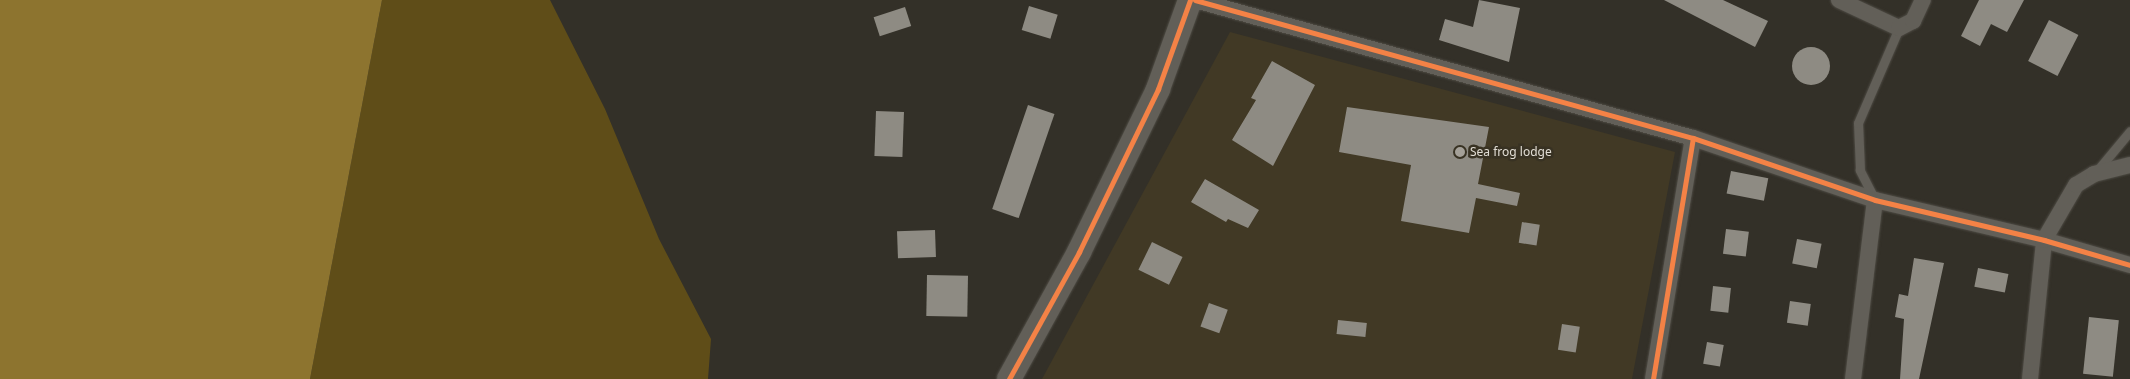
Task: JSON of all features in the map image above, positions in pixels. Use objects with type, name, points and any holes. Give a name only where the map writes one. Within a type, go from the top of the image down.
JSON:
[{"type":"street","points":[[1009,379],[1079,252],[1154,98],[1190,0]]},
{"type":"street","points":[[1195,0],[1693,138],[1875,200],[2044,240],[2130,265]]},
{"type":"street","points":[[1839,0],[1899,28],[1913,21],[1923,0]]},
{"type":"street","points":[[1652,379],[1693,138]]},
{"type":"street","points":[[2030,379],[2044,240],[2076,185],[2094,174],[2130,165]]},
{"type":"street","points":[[1853,379],[1875,200]]},
{"type":"lane","points":[[1875,200],[1860,170],[1858,123],[1899,28]]},
{"type":"lane","points":[[2094,174],[2130,131]]},
{"type":"shaded area","points":[[0,0],[382,0],[310,379],[0,379]]},
{"type":"shaded area","points":[[382,0],[550,0],[605,109],[659,239],[711,339],[708,379],[310,379]]},
{"type":"shaded area","points":[[1230,32],[1675,152],[1632,379],[1042,379]]},
{"type":"building","points":[[1479,0],[1520,8],[1509,62],[1439,40],[1445,19],[1473,27]]},
{"type":"building","points":[[1664,0],[1723,0],[1768,21],[1755,47]]},
{"type":"building","points":[[1979,0],[2024,0],[2007,32],[1991,24],[1980,46],[1961,36]]},
{"type":"building","points":[[1029,6],[1058,15],[1050,39],[1022,30]]},
{"type":"building","points":[[905,7],[911,26],[880,36],[874,17]]},
{"type":"building","points":[[2049,20],[2078,35],[2058,76],[2028,61]]},
{"type":"building","points":[[1811,47],[1824,53],[1830,66],[1824,79],[1811,85],[1798,79],[1792,66],[1798,53]]},
{"type":"building","points":[[1272,61],[1315,85],[1273,166],[1232,140],[1256,100],[1251,98]]},
{"type":"building","points":[[1028,105],[1054,114],[1019,218],[992,209]]},
{"type":"building","points":[[1347,107],[1489,127],[1478,184],[1520,193],[1517,206],[1476,198],[1469,233],[1401,221],[1411,165],[1339,152]]},
{"type":"building","points":[[876,111],[904,112],[902,157],[874,156]]},
{"type":"building","points":[[1731,171],[1768,178],[1764,201],[1727,194]]},
{"type":"building","points":[[1205,179],[1259,210],[1248,228],[1228,219],[1226,222],[1191,202]]},
{"type":"building","points":[[1522,222],[1540,225],[1536,246],[1519,243]]},
{"type":"building","points":[[1726,229],[1749,232],[1746,257],[1723,254]]},
{"type":"building","points":[[935,230],[936,257],[898,258],[897,231]]},
{"type":"building","points":[[1797,239],[1822,244],[1817,268],[1792,264]]},
{"type":"building","points":[[1152,242],[1183,257],[1169,285],[1138,270]]},
{"type":"building","points":[[1914,258],[1944,263],[1919,379],[1900,379],[1904,319],[1895,317],[1899,294],[1908,296]]},
{"type":"building","points":[[1978,268],[2008,274],[2005,293],[1974,287]]},
{"type":"building","points":[[927,275],[968,276],[967,317],[926,316]]},
{"type":"building","points":[[1713,286],[1731,288],[1728,313],[1710,311]]},
{"type":"building","points":[[1790,301],[1811,304],[1808,326],[1787,323]]},
{"type":"building","points":[[1209,303],[1228,310],[1219,333],[1200,326]]},
{"type":"building","points":[[2089,317],[2119,320],[2113,377],[2083,374]]},
{"type":"building","points":[[1338,320],[1367,323],[1365,337],[1337,334]]},
{"type":"building","points":[[1562,324],[1580,327],[1576,352],[1558,350]]},
{"type":"building","points":[[1707,342],[1724,345],[1720,367],[1703,364]]},
{"type":"cycle path","points":[[1009,379],[1079,252],[1158,89],[1190,0]]},
{"type":"cycle path","points":[[1195,0],[1693,138],[1875,200],[2044,240],[2130,265]]},
{"type":"cycle path","points":[[1653,379],[1693,138]]},
{"type":"place","name":"Sea frog lodge","points":[[1460,152]]}]
